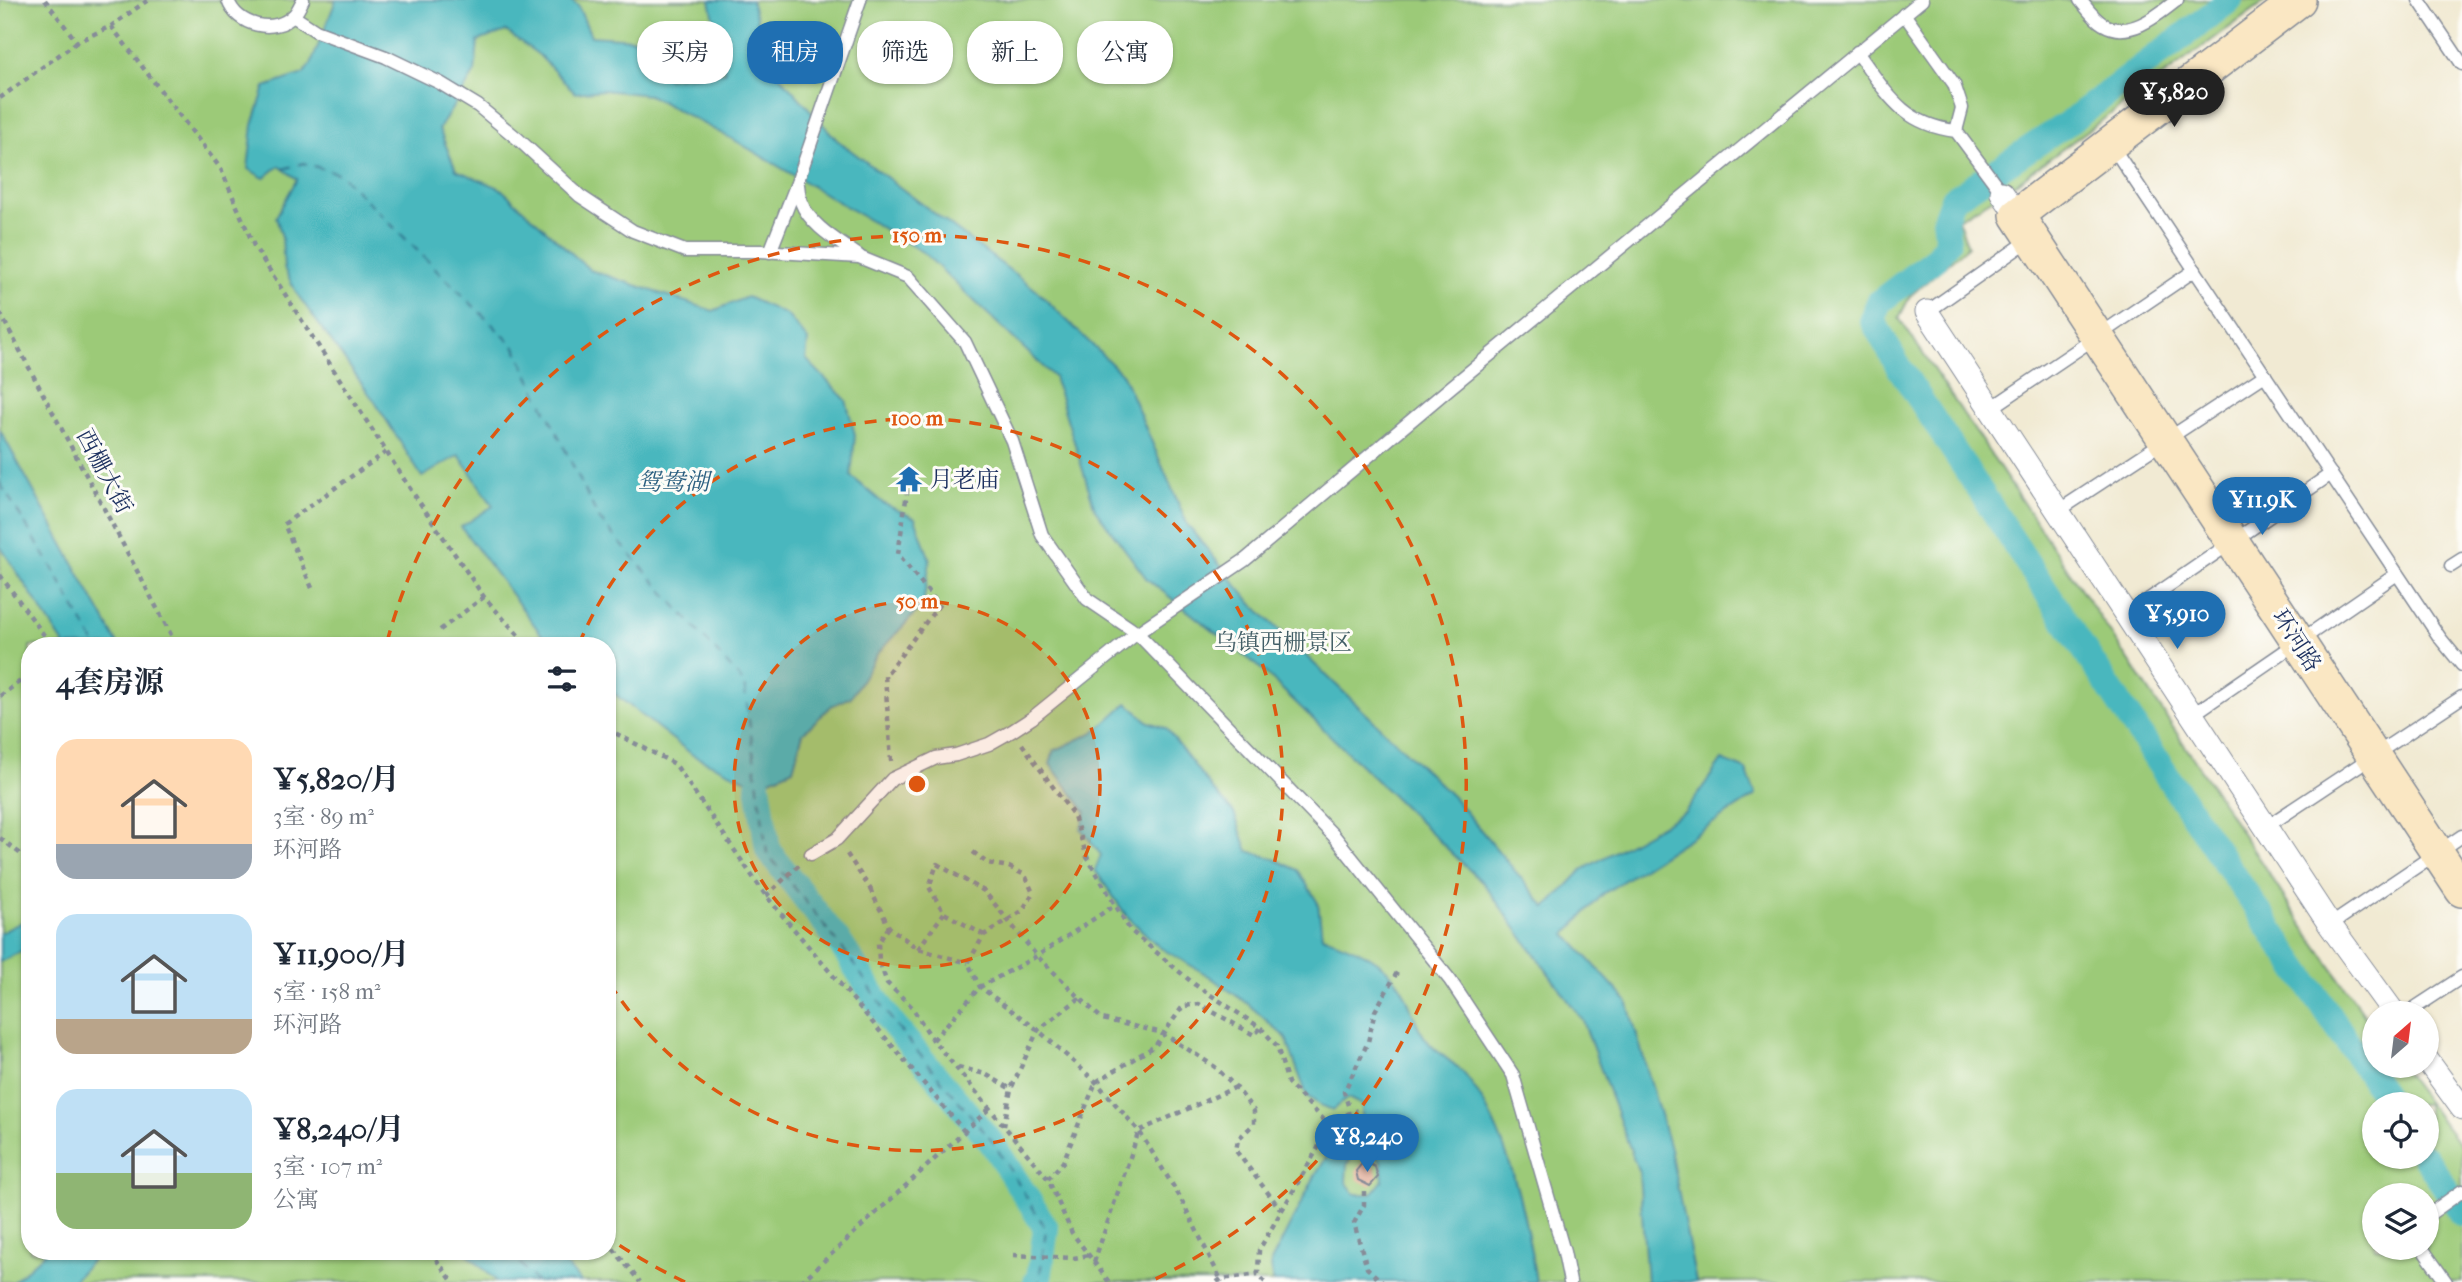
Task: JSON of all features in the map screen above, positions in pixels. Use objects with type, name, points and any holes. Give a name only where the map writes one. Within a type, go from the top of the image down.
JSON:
[{"type":"street","points":[[2017,216],[2299,0]]},
{"type":"street","name":"环河路","points":[[2017,216],[2374,756],[2450,845],[2462,890]]},
{"type":"street","points":[[1927,312],[2330,925],[2385,1001]]},
{"type":"street","points":[[2440,1078],[2462,1108]]},
{"type":"lane","points":[[228,0],[231,9],[249,24],[272,26],[293,16],[303,0]]},
{"type":"lane","points":[[770,252],[797,183],[860,0]]},
{"type":"lane","points":[[811,854],[837,839],[892,779],[936,758],[956,755],[989,744],[1012,731],[1032,718],[1136,633],[1245,560],[1461,378],[1922,0]]},
{"type":"lane","points":[[2080,0],[2103,24],[2126,30],[2153,19],[2177,0]]},
{"type":"lane","points":[[2419,0],[2462,65]]},
{"type":"lane","points":[[1904,14],[1954,84],[1962,108],[1956,131]]},
{"type":"lane","points":[[293,16],[316,31],[386,57],[440,83],[478,106],[519,139],[580,196],[633,231],[685,251],[859,257]]},
{"type":"lane","points":[[1857,52],[1897,106],[1916,120],[1934,128],[1956,131],[2017,216],[1927,312]]},
{"type":"lane","points":[[2110,144],[2440,638],[2462,665]]},
{"type":"lane","points":[[797,183],[801,202],[810,216],[829,234],[859,257],[908,277],[965,342],[1012,441],[1042,535],[1087,599],[1136,633],[1335,836],[1451,981],[1513,1075],[1564,1252],[1570,1282]]},
{"type":"lane","points":[[1990,408],[2195,270]]},
{"type":"lane","points":[[2058,511],[2265,375]]},
{"type":"lane","points":[[2126,615],[2331,474]]},
{"type":"lane","points":[[2192,715],[2397,574]]},
{"type":"lane","points":[[2266,827],[2462,697]]},
{"type":"lane","points":[[2330,925],[2450,845]]},
{"type":"lane","points":[[2425,1001],[2462,977]]},
{"type":"lane","points":[[2439,1207],[2462,1191]]},
{"type":"lane","points":[[2430,1260],[2446,1282]]},
{"type":"path","points":[[45,0],[77,42]]},
{"type":"path","points":[[0,98],[77,42],[111,26],[148,0]]},
{"type":"path","points":[[111,26],[221,169],[254,246],[386,452],[484,597],[520,637]]},
{"type":"path","name":"西栅大街","points":[[0,313],[172,637]]},
{"type":"path","points":[[312,588],[284,524],[386,452]]},
{"type":"path","points":[[892,779],[885,676],[939,605],[898,554],[909,479]]},
{"type":"path","points":[[0,575],[45,637]]},
{"type":"path","points":[[440,630],[484,597]]},
{"type":"path","points":[[0,696],[21,681]]},
{"type":"path","points":[[1012,731],[1074,816],[1087,857],[1130,930],[1174,969],[1261,1028],[1278,1046],[1288,1083],[1327,1123]]},
{"type":"path","points":[[616,734],[675,764],[766,896],[964,1131]]},
{"type":"path","points":[[0,838],[21,854]]},
{"type":"path","points":[[837,839],[872,892],[889,927],[918,949],[968,963],[980,987],[1038,1030],[1096,1083],[1139,1131],[1180,1197],[1220,1281],[1258,1274]]},
{"type":"path","points":[[968,963],[984,935],[1022,911],[1033,893],[1025,875],[1009,867],[987,863],[973,852]]},
{"type":"path","points":[[766,896],[811,854]]},
{"type":"path","points":[[984,935],[944,913],[929,887],[937,864],[984,891],[1037,956],[1102,1019],[1163,1033],[1215,1067],[1236,1087],[1254,1111],[1254,1124],[1238,1139],[1236,1151],[1281,1210]]},
{"type":"path","points":[[933,1040],[980,987],[1037,956],[1115,905]]},
{"type":"path","points":[[918,949],[944,913]]},
{"type":"path","points":[[889,927],[878,943],[879,961],[887,983],[911,1006],[933,1040],[1048,1179],[1072,1233],[1109,1282]]},
{"type":"path","points":[[1348,1105],[1344,1092],[1368,1042],[1375,1011],[1399,969]]},
{"type":"path","points":[[1004,1126],[1011,1089],[1038,1030],[1080,997]]},
{"type":"path","points":[[1048,1179],[1063,1162],[1096,1083],[1155,1046],[1183,1006],[1199,1004],[1254,1035],[1261,1028]]},
{"type":"path","points":[[956,1067],[985,1073],[1011,1089]]},
{"type":"path","points":[[1094,1263],[1139,1131],[1236,1087]]},
{"type":"path","points":[[801,1282],[989,1108]]},
{"type":"path","points":[[1265,1282],[1258,1274],[1259,1250],[1318,1148],[1327,1123],[1356,1110]]},
{"type":"path","points":[[1352,1119],[1365,1155]]},
{"type":"path","points":[[1364,1191],[1364,1205],[1354,1223],[1367,1268],[1382,1282]]},
{"type":"path","points":[[616,1252],[640,1282]]},
{"type":"path","points":[[1013,1255],[1074,1258],[1089,1255]]},
{"type":"path","points":[[437,1260],[453,1282]]},
{"type":"green space","name":"乌镇西栅景区","points":[[0,0],[2267,0],[2002,193],[1958,219],[1968,246],[1910,296],[1899,318],[2362,1011],[2362,1078],[2409,1078],[2420,1092],[2362,1092],[2362,1169],[2439,1169],[2439,1118],[2462,1148],[2462,1282],[0,1282]]},
{"type":"water","name":"鸳鸯湖","points":[[336,0],[570,0],[578,6],[591,36],[634,39],[637,43],[637,84],[733,84],[733,21],[714,21],[710,0],[751,0],[757,21],[747,21],[747,84],[787,84],[837,140],[1036,290],[1123,375],[1188,526],[1252,604],[1454,798],[1546,908],[1582,870],[1685,812],[1722,760],[1746,770],[1756,795],[1603,894],[1566,934],[1627,1001],[1670,1149],[1696,1282],[1647,1282],[1639,1173],[1583,1021],[1484,884],[1258,666],[1147,579],[1095,509],[1054,377],[924,253],[736,141],[649,95],[603,90],[575,93],[539,55],[506,31],[478,41],[475,72],[439,129],[456,170],[500,188],[590,270],[713,311],[747,297],[787,315],[808,340],[806,359],[846,400],[855,435],[851,476],[884,504],[915,518],[930,560],[923,605],[877,654],[851,697],[831,706],[803,733],[793,769],[758,785],[694,756],[616,695],[616,637],[544,637],[461,527],[493,506],[459,455],[422,477],[375,402],[297,294],[284,268],[282,237],[276,217],[297,179],[279,166],[264,178],[248,169],[253,125],[265,87],[303,74],[311,64]]},
{"type":"water","points":[[0,430],[114,637],[59,637],[0,546]]},
{"type":"water","points":[[1127,703],[1149,722],[1166,728],[1234,813],[1248,851],[1275,859],[1298,870],[1318,903],[1322,936],[1376,961],[1401,987],[1425,1038],[1466,1076],[1493,1122],[1504,1147],[1521,1202],[1536,1282],[1272,1280],[1271,1262],[1318,1170],[1342,1133],[1362,1118],[1362,1105],[1348,1098],[1333,1110],[1307,1096],[1286,1038],[1248,1004],[1209,976],[1159,947],[1126,915],[1095,870],[1101,855],[1081,829],[1086,812],[1050,764],[1054,751],[1096,731]],"holes":[[[1369,1150],[1381,1161],[1383,1180],[1372,1194],[1355,1194],[1346,1182],[1347,1164],[1355,1154]]]},
{"type":"water","points":[[21,922],[21,952],[0,962],[0,933]]},
{"type":"water","points":[[37,1260],[92,1260],[72,1282],[13,1282]]},
{"type":"water","points":[[474,1260],[562,1260],[581,1282],[497,1282]]},
{"type":"building","points":[[1364,1161],[1375,1167],[1378,1177],[1370,1186],[1358,1180],[1356,1171]]},
{"type":"waterway","points":[[2230,0],[2071,121],[1952,200],[1945,219],[1948,241],[1935,259],[1879,302],[1872,319],[1897,364],[2194,817],[2382,1092]]},
{"type":"waterway","points":[[758,785],[768,850],[842,946],[890,1021],[992,1143],[1046,1228],[1039,1279],[1036,1282]]},
{"type":"waterway","points":[[2433,1169],[2462,1213]]},
{"type":"ferry route","points":[[283,169],[304,163],[340,174],[515,347],[599,519],[744,683],[767,853],[850,958],[896,1026],[993,1142],[1046,1229],[1039,1282]]},
{"type":"ferry route","points":[[0,483],[91,637]]},
{"type":"ferry route","points":[[518,1260],[536,1282]]},
{"type":"place","name":"月老庙","points":[[909,479]]}]
